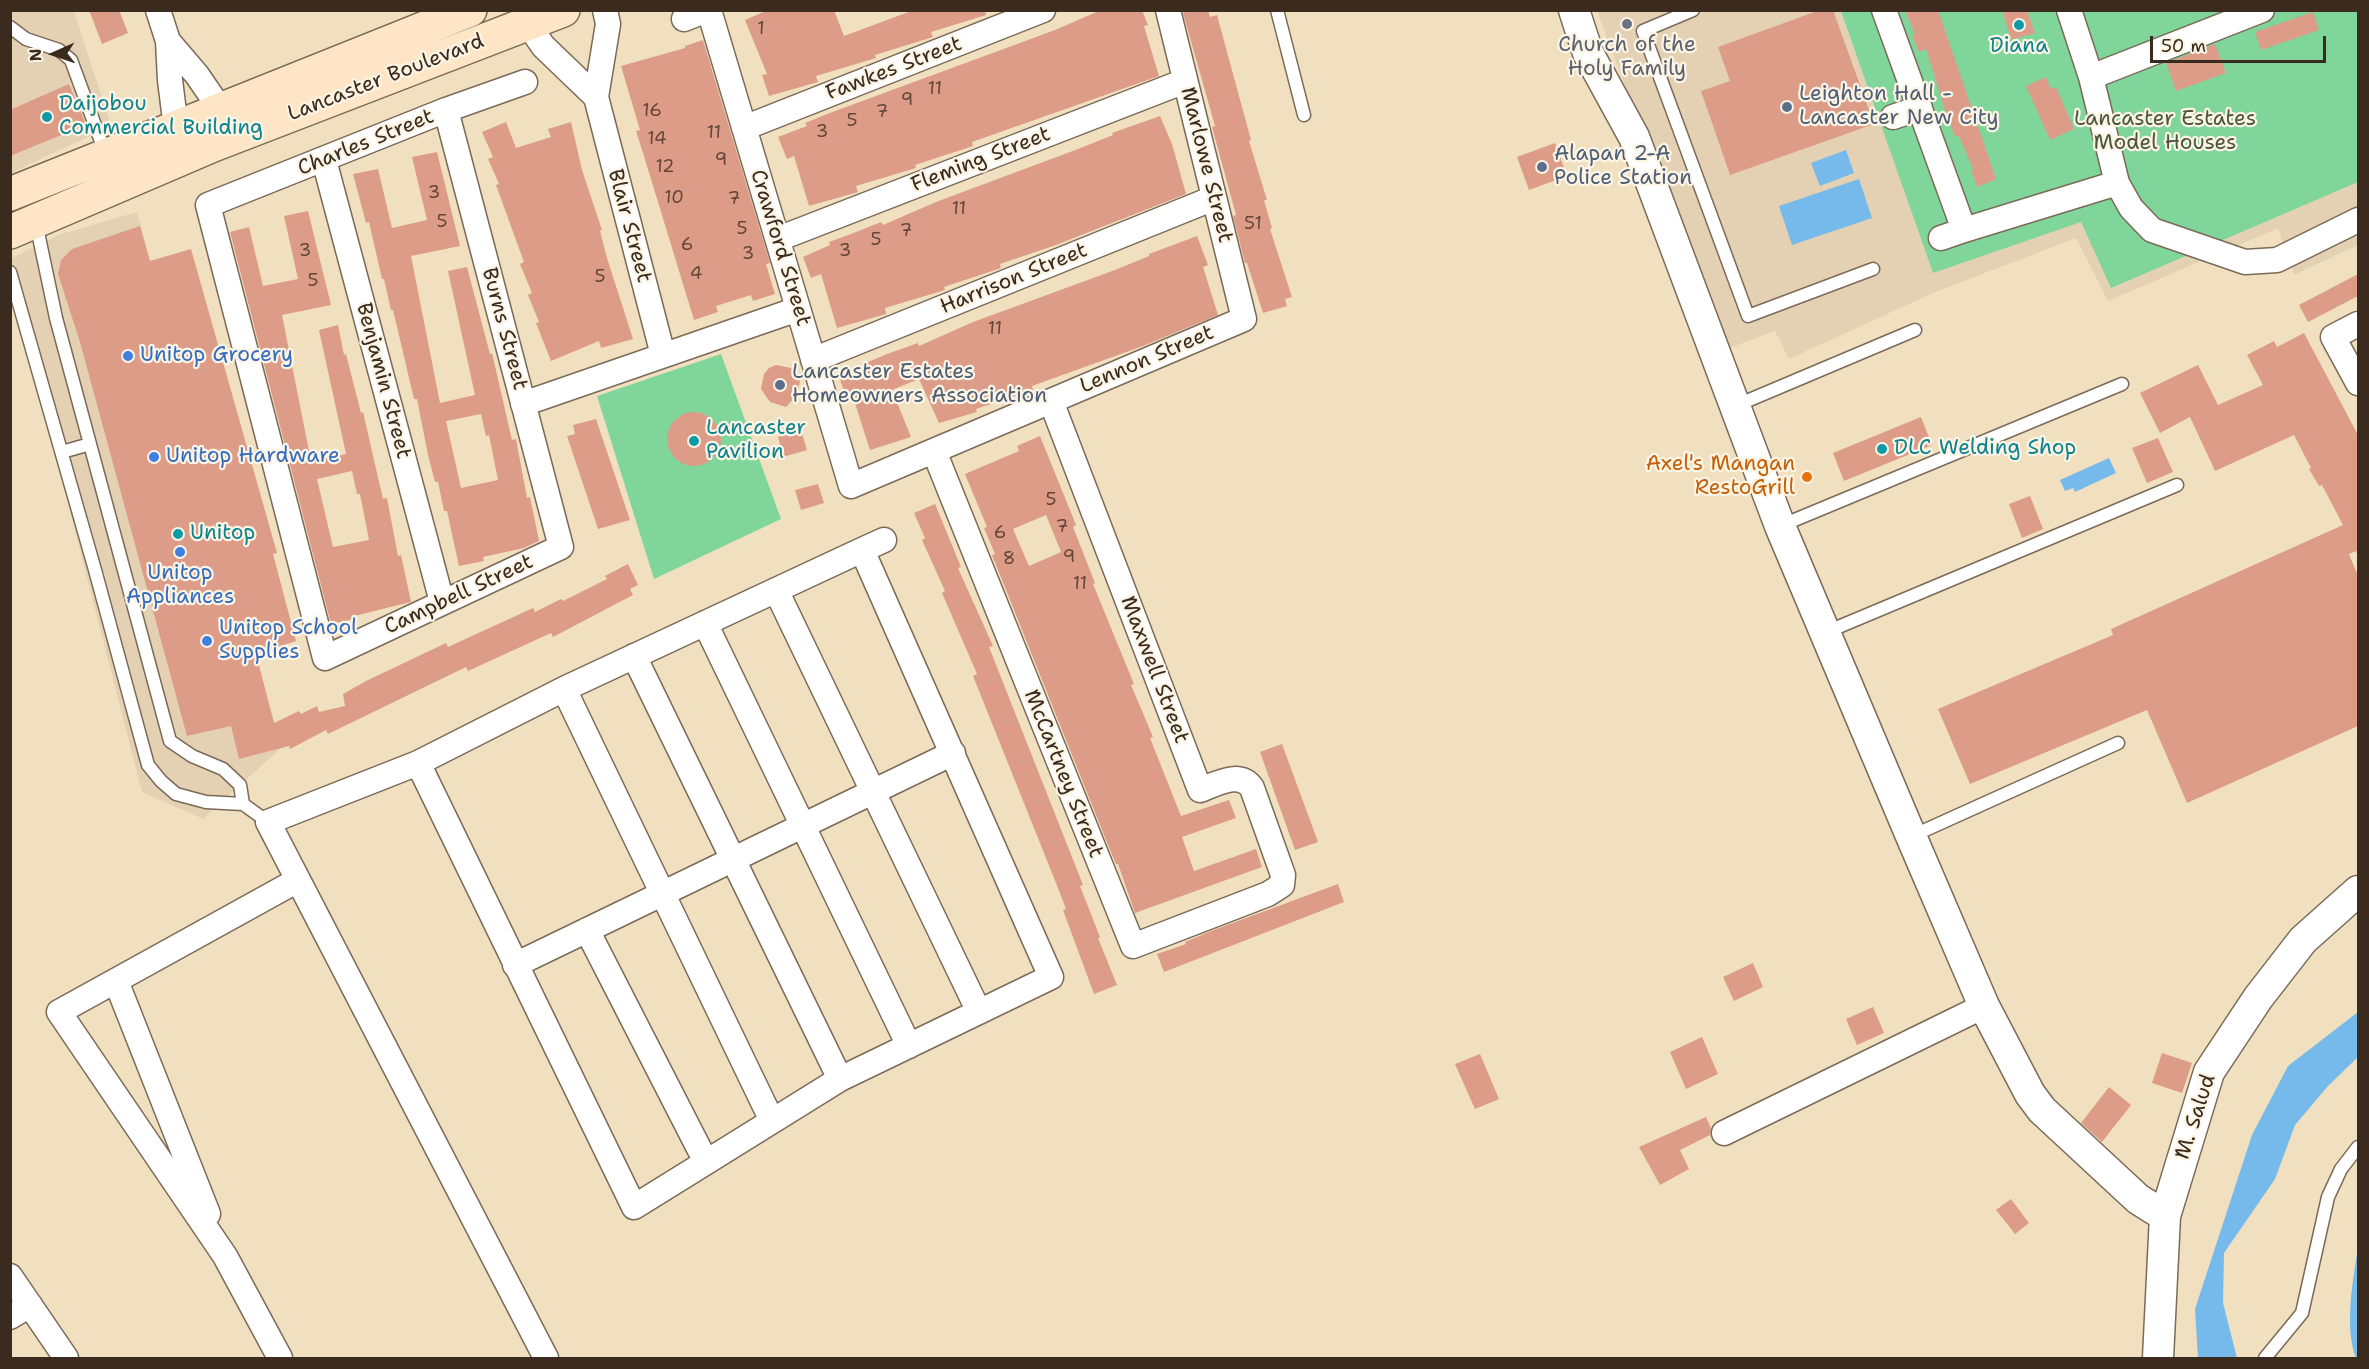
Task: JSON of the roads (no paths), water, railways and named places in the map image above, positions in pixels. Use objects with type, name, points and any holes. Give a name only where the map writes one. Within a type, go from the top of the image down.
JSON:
[{"type":"main road","name":"Lancaster Boulevard","points":[[10,194],[470,10]]},
{"type":"main road","name":"Lancaster Boulevard","points":[[23,226],[213,145],[563,10]]},
{"type":"street","points":[[158,10],[168,41],[176,128]]},
{"type":"street","name":"Blair Street","points":[[605,10],[608,24],[596,97],[663,356]]},
{"type":"street","points":[[684,19],[708,10]]},
{"type":"street","name":"Crawford Street","points":[[708,10],[851,486]]},
{"type":"street","name":"Fawkes Street","points":[[744,128],[1043,10]]},
{"type":"street","name":"Marlowe Street","points":[[1168,10],[1244,319]]},
{"type":"street","points":[[1574,10],[1588,53],[1634,137],[1780,526],[1984,1006],[2030,1094],[2042,1110],[2138,1199],[2165,1216]]},
{"type":"street","points":[[1884,10],[1964,230]]},
{"type":"street","points":[[2070,10],[2091,77],[2117,183],[2131,208],[2152,230],[2245,262],[2277,260],[2358,220]]},
{"type":"street","points":[[2091,77],[2262,10]]},
{"type":"street","points":[[528,24],[543,46],[596,97]]},
{"type":"street","points":[[168,41],[197,75],[221,110]]},
{"type":"street","name":"Fleming Street","points":[[778,239],[1185,81]]},
{"type":"street","name":"Charles Street","points":[[325,658],[208,205],[446,110],[525,82]]},
{"type":"street","points":[[1893,117],[1920,108]]},
{"type":"street","name":"Burns Street","points":[[446,110],[561,547]]},
{"type":"street","name":"Benjamin Street","points":[[324,160],[442,602]]},
{"type":"street","points":[[1941,238],[2117,183]]},
{"type":"street","name":"Harrison Street","points":[[813,360],[1214,198]]},
{"type":"street","points":[[524,404],[798,309]]},
{"type":"street","name":"Lennon Street","points":[[851,486],[1244,319]]},
{"type":"street","points":[[2358,324],[2333,337],[2358,383]]},
{"type":"street","name":"Maxwell Street","points":[[1051,401],[1200,790],[1231,779],[1240,778],[1247,781],[1280,864],[1282,885]]},
{"type":"street","name":"McCartney Street","points":[[934,451],[1133,946],[1268,894],[1282,885]]},
{"type":"street","points":[[546,1359],[268,822],[418,763],[564,689],[884,540]]},
{"type":"street","name":"Campbell Street","points":[[325,658],[561,547]]},
{"type":"street","points":[[418,763],[634,1207],[840,1079],[1051,977],[862,550]]},
{"type":"street","points":[[776,590],[979,1012]]},
{"type":"street","points":[[705,623],[909,1046]]},
{"type":"street","points":[[634,656],[840,1079]]},
{"type":"street","points":[[564,689],[772,1121]]},
{"type":"street","points":[[515,965],[953,753]]},
{"type":"street","points":[[280,1359],[225,1256],[59,1012],[298,880]]},
{"type":"street","name":"M. Salud","points":[[2158,1359],[2165,1216],[2209,1072],[2258,998],[2303,940],[2358,891]]},
{"type":"street","points":[[587,930],[706,1162]]},
{"type":"street","points":[[116,981],[225,1256]]},
{"type":"street","points":[[1724,1133],[1984,1006]]},
{"type":"street","points":[[10,1276],[20,1311],[66,1359]]},
{"type":"lane","points":[[1277,10],[1304,115]]},
{"type":"lane","points":[[1693,10],[1642,31],[1748,316],[1873,269]]},
{"type":"lane","points":[[10,27],[26,39],[59,50],[71,60],[106,156]]},
{"type":"lane","points":[[23,226],[56,318],[170,741],[192,756],[223,769],[240,785],[243,804]]},
{"type":"lane","points":[[10,272],[148,765],[160,781],[176,794],[206,802],[243,804],[268,822]]},
{"type":"lane","points":[[1734,406],[1915,330]]},
{"type":"lane","points":[[1780,526],[2122,384]]},
{"type":"lane","points":[[62,452],[90,444]]},
{"type":"lane","points":[[1824,633],[2177,485]]},
{"type":"lane","points":[[1911,836],[2118,743]]},
{"type":"lane","points":[[2265,1359],[2302,1313],[2328,1197],[2341,1169],[2358,1147]]},
{"type":"water","points":[[1846,150],[1854,173],[1820,186],[1811,163]]},
{"type":"water","points":[[1859,179],[1872,218],[1792,245],[1779,206]]},
{"type":"water","points":[[2109,458],[2116,473],[2075,492],[2073,488],[2065,491],[2060,480]]},
{"type":"water","points":[[2358,1012],[2358,1057],[2328,1086],[2295,1125],[2275,1179],[2224,1253],[2223,1303],[2237,1358],[2198,1358],[2195,1309],[2252,1135],[2288,1066]]},
{"type":"water","points":[[2358,1247],[2358,1358],[2356,1358],[2352,1346],[2350,1318]]},
{"type":"place","name":"Church of the Holy Family","points":[[1627,24]]},
{"type":"place","name":"Diana","points":[[2019,25]]},
{"type":"place","name":"Leighton Hall - Lancaster New City","points":[[1787,107]]},
{"type":"place","name":"Daijobou Commercial Building","points":[[47,117]]},
{"type":"place","name":"Alapan 2-A Police Station","points":[[1542,167]]},
{"type":"place","name":"Unitop Grocery","points":[[128,356]]},
{"type":"place","name":"Lancaster Estates Homeowners Association","points":[[780,385]]},
{"type":"place","name":"Lancaster Pavilion","points":[[694,441]]},
{"type":"place","name":"DLC Welding Shop","points":[[1882,449]]},
{"type":"place","name":"Unitop Hardware","points":[[154,457]]},
{"type":"place","name":"Axel's Mangan RestoGrill","points":[[1807,477]]},
{"type":"place","name":"Unitop","points":[[178,534]]},
{"type":"place","name":"Unitop Appliances","points":[[180,552]]},
{"type":"place","name":"Unitop School Supplies","points":[[207,641]]},
{"type":"park label","name":"Lancaster Estates Model Houses","points":[[2165,132]]}]
